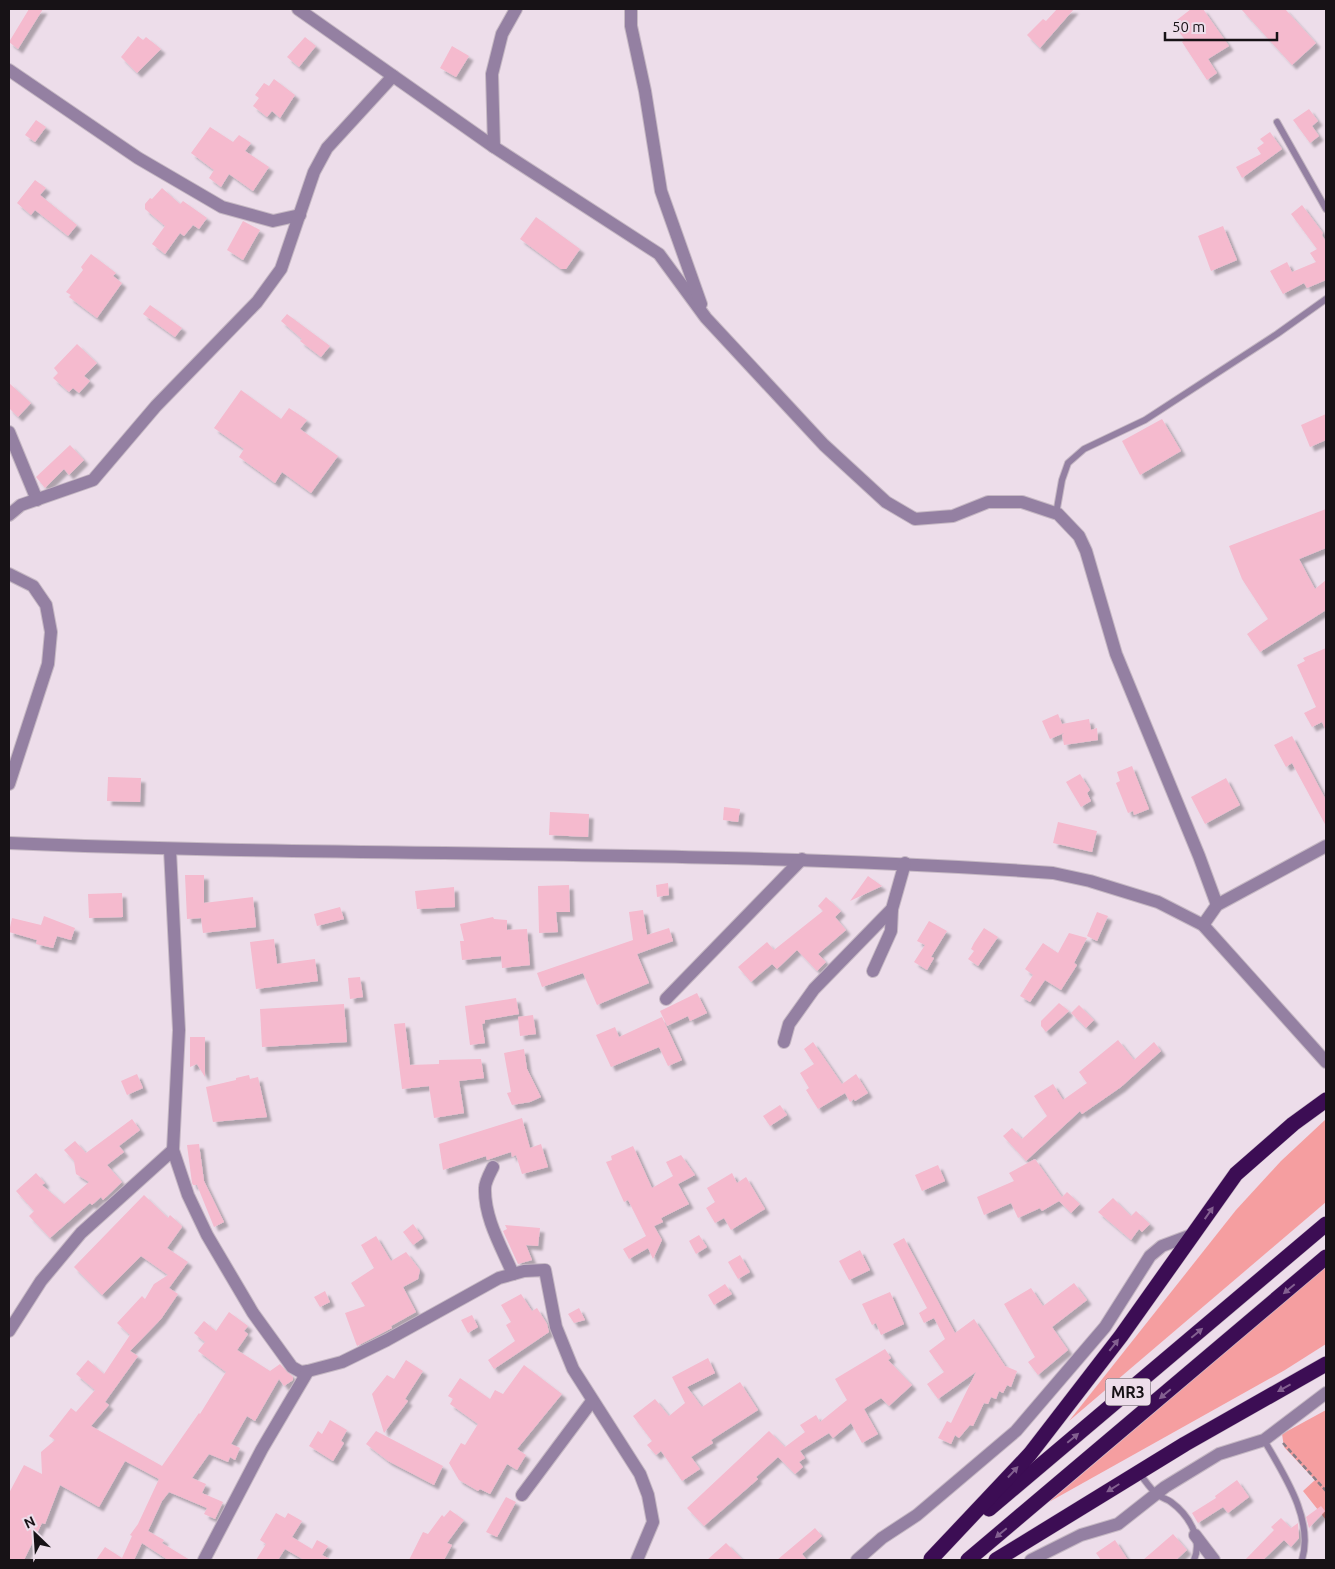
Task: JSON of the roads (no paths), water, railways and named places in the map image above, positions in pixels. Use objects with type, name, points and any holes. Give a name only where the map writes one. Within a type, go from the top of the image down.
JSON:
[{"type":"highway","points":[[930,1559],[1030,1454],[1122,1336],[1236,1174],[1293,1124],[1326,1100]]},
{"type":"highway","name":"MR3","points":[[930,1559],[1326,1224]]},
{"type":"highway","name":"MR3","points":[[968,1560],[1326,1257]]},
{"type":"highway","points":[[996,1560],[1139,1472],[1326,1364]]},
{"type":"street","points":[[298,9],[494,147],[660,254],[706,318],[824,444],[886,502],[914,519],[953,516],[988,502],[1022,502],[1056,514],[1079,536],[1086,551],[1116,654],[1196,847],[1217,905]]},
{"type":"street","points":[[494,147],[492,74],[502,34],[516,9]]},
{"type":"street","points":[[630,9],[631,26],[645,91],[661,191],[706,318]]},
{"type":"street","points":[[9,70],[138,158],[222,207],[273,221],[300,215]]},
{"type":"street","points":[[9,515],[22,505],[93,480],[156,406],[257,302],[281,269],[314,172],[327,148],[394,76]]},
{"type":"street","points":[[9,432],[37,500]]},
{"type":"street","points":[[9,574],[33,586],[46,605],[51,632],[48,664],[9,784]]},
{"type":"street","points":[[9,843],[170,850],[802,859],[905,863],[1053,873],[1090,881],[1158,902],[1202,925],[1326,1062]]},
{"type":"street","points":[[1202,925],[1217,905],[1326,846]]},
{"type":"street","points":[[170,850],[179,1030],[173,1150],[188,1195],[207,1235],[253,1313],[292,1367],[300,1372],[308,1371],[342,1362],[387,1340],[499,1278],[544,1270],[556,1327],[573,1369],[640,1474],[648,1495],[653,1522],[637,1560]]},
{"type":"street","points":[[666,999],[802,859]]},
{"type":"street","points":[[873,970],[891,930],[892,909],[905,863]]},
{"type":"street","points":[[784,1042],[789,1024],[814,989],[892,909]]},
{"type":"street","points":[[9,1331],[41,1282],[81,1233],[173,1150]]},
{"type":"street","points":[[493,1166],[485,1187],[487,1206],[496,1236],[513,1274]]},
{"type":"street","points":[[857,1560],[882,1538],[930,1504],[1016,1431],[1104,1327],[1150,1256],[1162,1246],[1194,1234]]},
{"type":"street","points":[[204,1560],[262,1449],[308,1371]]},
{"type":"street","points":[[1031,1560],[1080,1535],[1118,1524],[1157,1494],[1219,1454],[1269,1436],[1326,1394]]},
{"type":"street","points":[[522,1495],[592,1401]]},
{"type":"street","points":[[1195,1535],[1214,1560]]},
{"type":"lane","points":[[1277,122],[1326,209]]},
{"type":"lane","points":[[1056,514],[1062,480],[1068,463],[1084,449],[1145,420],[1278,334],[1326,299]]},
{"type":"lane","points":[[1269,1436],[1306,1531],[1302,1560]]},
{"type":"lane","points":[[1139,1472],[1157,1494],[1171,1501],[1183,1512],[1195,1535],[1198,1546],[1194,1560]]}]
